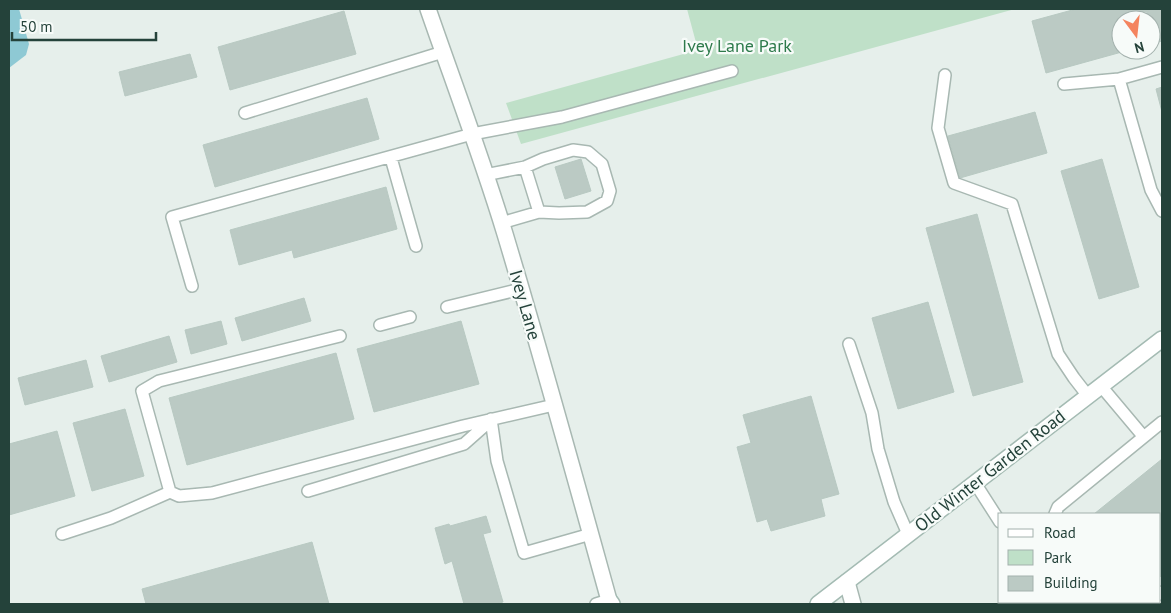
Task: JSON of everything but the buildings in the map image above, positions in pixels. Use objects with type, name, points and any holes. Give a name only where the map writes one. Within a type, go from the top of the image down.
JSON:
[{"type":"street","name":"Ivey Lane","points":[[428,9],[472,134],[521,289],[590,534],[607,603]]},
{"type":"street","name":"Old Winter Garden Road","points":[[818,604],[1162,339]]},
{"type":"street","points":[[847,582],[853,604]]},
{"type":"lane","points":[[245,113],[443,52]]},
{"type":"lane","points":[[1064,84],[1119,79],[1162,67]]},
{"type":"lane","points":[[192,286],[172,217],[391,158],[472,134],[562,117],[732,71]]},
{"type":"lane","points":[[945,75],[938,128],[954,183],[1012,204],[1058,354],[1088,396]]},
{"type":"lane","points":[[1119,79],[1151,190],[1162,211]]},
{"type":"lane","points":[[485,175],[525,167],[543,159],[573,150],[588,152],[602,164],[610,191],[607,200],[587,212],[539,212],[501,223]]},
{"type":"lane","points":[[391,158],[416,246]]},
{"type":"lane","points":[[525,167],[539,212]]},
{"type":"lane","points":[[447,307],[521,289]]},
{"type":"lane","points":[[380,325],[410,317]]},
{"type":"lane","points":[[170,492],[142,391],[159,382],[340,336]]},
{"type":"lane","points":[[849,344],[872,413],[878,448],[894,502],[908,534]]},
{"type":"lane","points":[[1101,386],[1143,436]]},
{"type":"lane","points":[[62,534],[111,518],[170,492],[179,496],[212,493],[554,405]]},
{"type":"lane","points":[[308,491],[464,444],[491,420]]},
{"type":"lane","points":[[491,420],[497,461],[524,553],[590,534]]},
{"type":"lane","points":[[1055,513],[1058,507],[1162,422]]},
{"type":"lane","points":[[975,483],[998,519]]},
{"type":"green space","name":"Ivey Lane Park","points":[[687,9],[1015,9],[521,144],[506,103],[698,50]]},
{"type":"water","points":[[9,9],[19,9],[29,44],[26,55],[9,68]]}]
